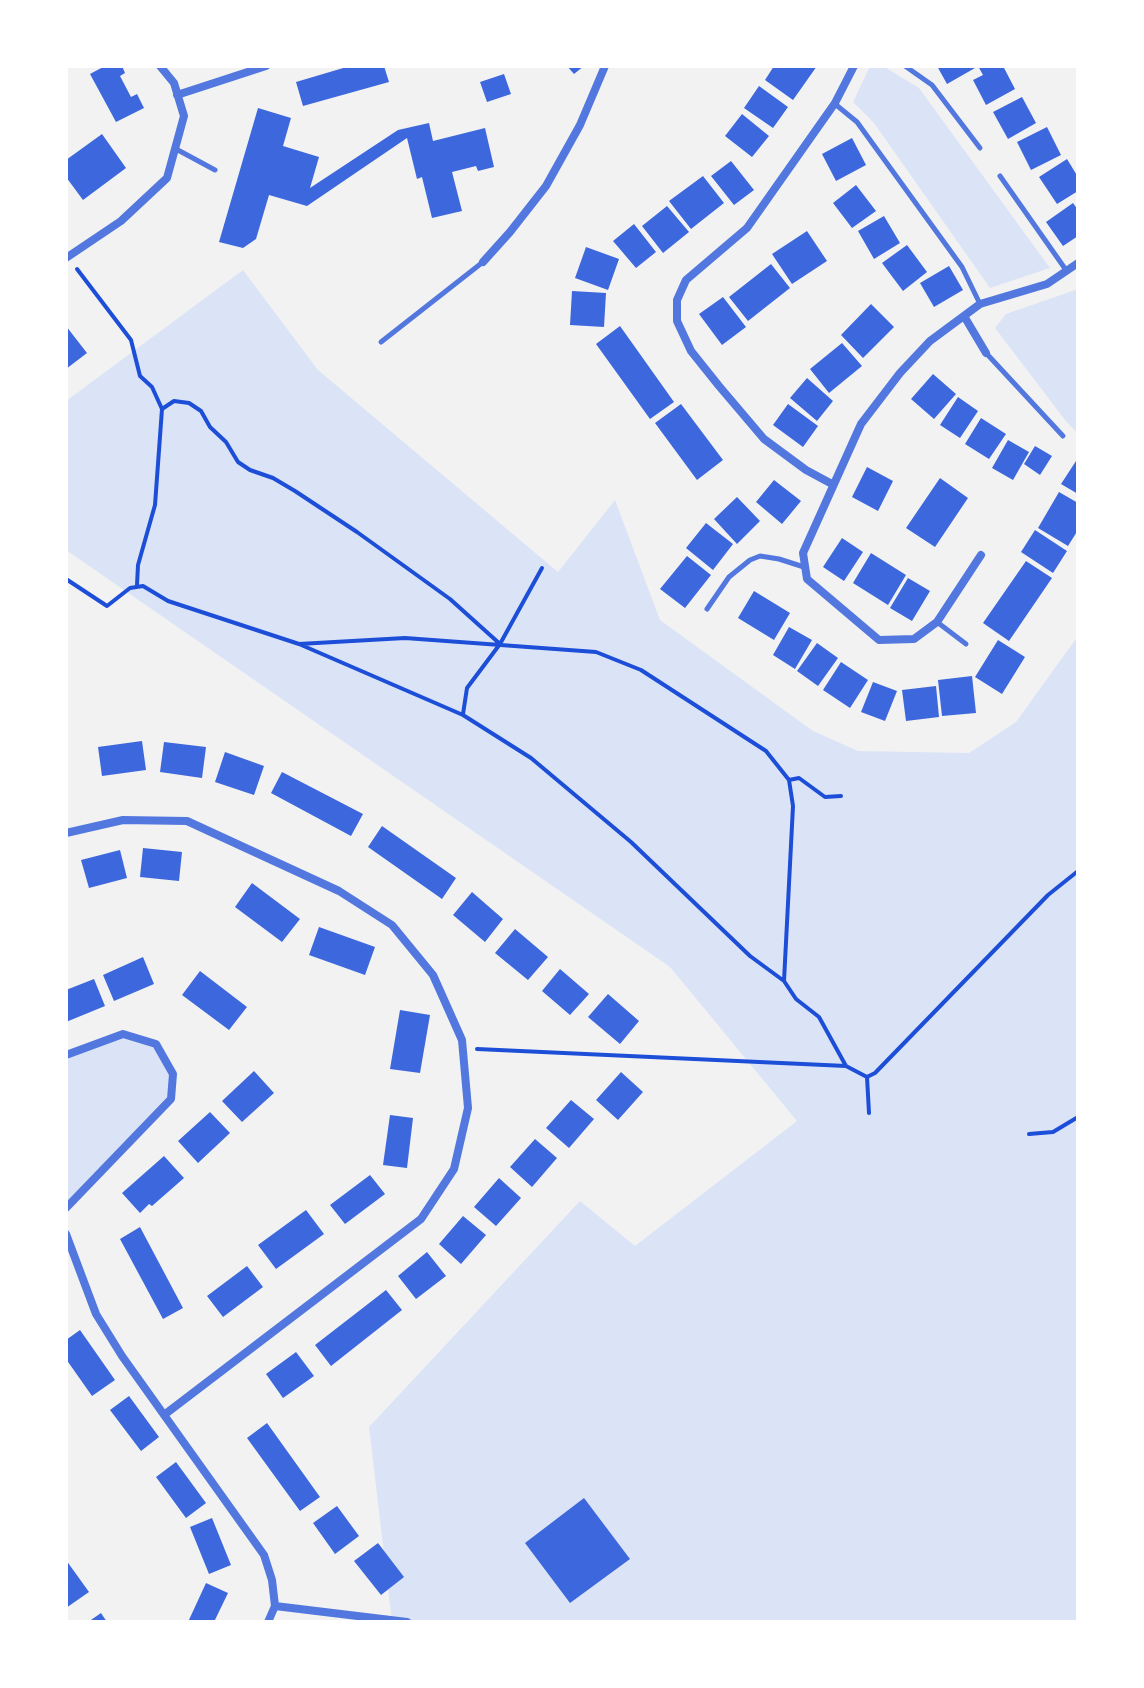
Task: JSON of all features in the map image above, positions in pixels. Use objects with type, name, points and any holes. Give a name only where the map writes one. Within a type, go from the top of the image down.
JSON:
[{"type":"street","points":[[67,258],[121,221],[167,178],[184,116],[174,83],[160,66]]},
{"type":"street","points":[[483,262],[546,186],[580,125],[605,66]]},
{"type":"street","points":[[832,484],[806,470],[764,439],[719,386],[691,351],[677,321],[677,300],[686,280],[747,228],[835,103],[854,66]]},
{"type":"street","points":[[177,95],[260,67]]},
{"type":"street","points":[[981,555],[937,622],[914,639],[879,640],[807,579],[803,553],[861,424],[900,373],[930,341],[980,304],[1047,284],[1078,263]]},
{"type":"street","points":[[964,316],[986,353]]},
{"type":"street","points":[[66,833],[123,820],[187,821],[339,891],[392,925],[433,975],[462,1040],[468,1108],[458,1154],[454,1169],[421,1219],[164,1415]]},
{"type":"street","points":[[66,1055],[123,1034],[156,1044],[173,1074],[171,1099],[66,1208]]},
{"type":"street","points":[[66,1234],[96,1314],[122,1356],[264,1555],[272,1580],[275,1606],[268,1622]]},
{"type":"street","points":[[275,1606],[407,1622]]},
{"type":"lane","points":[[905,66],[932,85],[980,148]]},
{"type":"lane","points":[[835,103],[857,122],[962,267],[980,304]]},
{"type":"lane","points":[[176,149],[215,170]]},
{"type":"lane","points":[[1000,176],[1068,271]]},
{"type":"lane","points":[[381,342],[483,262]]},
{"type":"lane","points":[[986,353],[1063,436]]},
{"type":"lane","points":[[707,609],[729,577],[750,560],[760,556],[805,568]]},
{"type":"lane","points":[[937,622],[966,644]]},
{"type":"path","points":[[67,258],[131,340],[140,376],[152,387],[162,409],[155,505],[138,565],[137,585]]},
{"type":"path","points":[[162,409],[174,401],[189,403],[201,411],[238,462],[273,478],[357,532],[450,599],[500,644]]},
{"type":"path","points":[[463,715],[467,688],[500,644],[542,568]]},
{"type":"path","points":[[66,579],[107,606],[137,585],[193,611],[299,644],[463,715],[531,758],[631,842],[750,956],[784,981],[796,999],[819,1017],[846,1066]]},
{"type":"path","points":[[299,644],[405,638],[596,652],[641,670],[766,751],[789,780],[793,806],[784,981]]},
{"type":"path","points":[[789,780],[799,778],[825,797],[841,796]]},
{"type":"path","points":[[867,1077],[895,1053],[1048,895],[1078,871]]},
{"type":"path","points":[[463,1048],[846,1066],[867,1077]]},
{"type":"path","points":[[867,1077],[869,1113]]},
{"type":"path","points":[[1029,1134],[1053,1132],[1078,1117]]},
{"type":"shaded area","points":[[870,66],[883,66],[919,88],[1050,268],[990,288],[874,123],[853,102]]},
{"type":"shaded area","points":[[243,270],[318,370],[558,572],[615,500],[660,620],[813,731],[858,751],[969,753],[1016,722],[1078,636],[1078,1622],[392,1622],[369,1427],[580,1201],[635,1246],[797,1121],[670,967],[66,550],[66,401]]},
{"type":"shaded area","points":[[1078,289],[1078,434],[995,328],[1006,314]]},
{"type":"shaded area","points":[[123,1034],[156,1044],[173,1074],[171,1099],[66,1208],[66,1055]]},
{"type":"building","points":[[105,66],[122,66],[125,73],[120,76],[131,97],[137,94],[144,108],[116,122],[90,74]]},
{"type":"building","points":[[350,66],[384,66],[389,82],[303,106],[296,82]]},
{"type":"building","points":[[567,66],[584,66],[574,74]]},
{"type":"building","points":[[774,66],[817,66],[793,100],[765,80]]},
{"type":"building","points":[[937,66],[973,66],[975,68],[947,84]]},
{"type":"building","points":[[978,66],[1003,66],[1015,89],[986,105],[973,80],[983,75]]},
{"type":"building","points":[[504,74],[511,94],[487,102],[480,82]]},
{"type":"building","points":[[759,86],[788,107],[773,128],[744,108]]},
{"type":"building","points":[[1022,97],[1036,123],[1008,139],[993,112]]},
{"type":"building","points":[[258,108],[291,118],[283,146],[319,157],[310,188],[398,130],[429,123],[433,141],[485,128],[494,167],[478,171],[476,166],[452,172],[462,211],[432,218],[422,177],[417,179],[407,138],[307,206],[269,195],[256,239],[243,248],[219,242]]},
{"type":"building","points":[[742,114],[769,136],[752,157],[725,136]]},
{"type":"building","points":[[1047,127],[1061,155],[1031,170],[1017,142]]},
{"type":"building","points":[[102,134],[126,168],[83,200],[66,177],[66,160]]},
{"type":"building","points":[[852,138],[866,165],[836,181],[822,154]]},
{"type":"building","points":[[1067,159],[1078,177],[1078,191],[1057,204],[1039,177]]},
{"type":"building","points":[[731,161],[754,190],[734,205],[711,176]]},
{"type":"building","points":[[703,176],[724,203],[691,229],[669,201]]},
{"type":"building","points":[[856,185],[876,211],[852,228],[833,203]]},
{"type":"building","points":[[1073,203],[1078,210],[1078,236],[1063,246],[1046,222]]},
{"type":"building","points":[[667,206],[689,232],[663,253],[642,226]]},
{"type":"building","points":[[884,216],[900,243],[874,259],[858,231]]},
{"type":"building","points":[[634,224],[656,252],[636,268],[613,241]]},
{"type":"building","points":[[807,231],[827,261],[792,284],[772,254]]},
{"type":"building","points":[[907,245],[927,272],[903,291],[882,263]]},
{"type":"building","points":[[586,247],[619,259],[608,290],[575,278]]},
{"type":"building","points":[[771,264],[790,288],[748,321],[729,297]]},
{"type":"building","points":[[949,266],[963,290],[934,307],[920,283]]},
{"type":"building","points":[[572,291],[606,293],[604,327],[570,325]]},
{"type":"building","points":[[723,297],[746,327],[722,345],[699,314]]},
{"type":"building","points":[[871,304],[894,327],[863,358],[841,335]]},
{"type":"building","points":[[66,326],[87,353],[66,369]]},
{"type":"building","points":[[620,326],[674,402],[650,419],[596,344]]},
{"type":"building","points":[[842,343],[862,366],[829,393],[810,369]]},
{"type":"building","points":[[933,374],[956,394],[934,419],[911,399]]},
{"type":"building","points":[[807,378],[833,401],[817,421],[790,398]]},
{"type":"building","points":[[958,397],[978,411],[960,438],[940,425]]},
{"type":"building","points":[[681,404],[723,460],[697,480],[655,423]]},
{"type":"building","points":[[788,404],[818,426],[803,447],[773,425]]},
{"type":"building","points":[[981,418],[1006,434],[989,459],[965,444]]},
{"type":"building","points":[[1008,440],[1029,452],[1013,480],[992,468]]},
{"type":"building","points":[[1035,446],[1052,456],[1040,475],[1024,464]]},
{"type":"building","points":[[1078,462],[1078,494],[1061,484]]},
{"type":"building","points":[[867,467],[893,481],[878,511],[852,497]]},
{"type":"building","points":[[940,478],[968,498],[935,547],[906,528]]},
{"type":"building","points":[[774,480],[801,501],[782,524],[756,502]]},
{"type":"building","points":[[1059,492],[1078,503],[1078,530],[1068,546],[1038,528]]},
{"type":"building","points":[[737,497],[760,521],[737,544],[714,519]]},
{"type":"building","points":[[706,523],[733,544],[713,570],[686,548]]},
{"type":"building","points":[[1035,530],[1067,551],[1053,573],[1021,552]]},
{"type":"building","points":[[842,538],[863,552],[844,581],[823,567]]},
{"type":"building","points":[[871,553],[906,575],[888,605],[853,583]]},
{"type":"building","points":[[687,556],[711,575],[685,608],[660,589]]},
{"type":"building","points":[[1026,561],[1052,578],[1009,641],[983,623]]},
{"type":"building","points":[[908,578],[930,591],[912,621],[890,608]]},
{"type":"building","points":[[754,591],[790,613],[774,640],[738,618]]},
{"type":"building","points":[[789,627],[812,640],[795,669],[773,655]]},
{"type":"building","points":[[998,640],[1025,657],[1002,694],[975,677]]},
{"type":"building","points":[[817,643],[838,658],[818,686],[797,671]]},
{"type":"building","points":[[841,662],[868,680],[850,708],[823,690]]},
{"type":"building","points":[[972,676],[976,713],[942,716],[938,680]]},
{"type":"building","points":[[873,682],[897,691],[885,721],[861,712]]},
{"type":"building","points":[[936,686],[939,717],[906,721],[902,690]]},
{"type":"building","points":[[142,741],[146,770],[102,776],[98,747]]},
{"type":"building","points":[[164,742],[206,747],[202,778],[160,772]]},
{"type":"building","points":[[225,752],[264,766],[254,795],[215,782]]},
{"type":"building","points":[[282,772],[363,814],[351,836],[271,793]]},
{"type":"building","points":[[382,826],[456,878],[442,899],[368,847]]},
{"type":"building","points":[[143,848],[182,852],[179,881],[140,877]]},
{"type":"building","points":[[120,850],[127,878],[89,888],[81,860]]},
{"type":"building","points":[[252,883],[300,919],[282,942],[235,907]]},
{"type":"building","points":[[472,892],[503,919],[485,942],[453,915]]},
{"type":"building","points":[[319,927],[375,947],[365,975],[309,955]]},
{"type":"building","points":[[515,929],[548,957],[528,980],[495,953]]},
{"type":"building","points":[[143,957],[154,984],[114,1001],[103,975]]},
{"type":"building","points":[[560,969],[589,994],[570,1015],[542,991]]},
{"type":"building","points":[[200,971],[247,1007],[229,1030],[182,995]]},
{"type":"building","points":[[94,979],[105,1006],[66,1022],[66,990]]},
{"type":"building","points":[[608,994],[639,1021],[620,1044],[588,1017]]},
{"type":"building","points":[[400,1010],[430,1015],[420,1073],[390,1069]]},
{"type":"building","points":[[254,1071],[274,1093],[242,1122],[222,1101]]},
{"type":"building","points":[[621,1072],[643,1092],[618,1120],[596,1100]]},
{"type":"building","points":[[571,1100],[594,1119],[569,1148],[546,1128]]},
{"type":"building","points":[[210,1112],[230,1133],[198,1163],[178,1141]]},
{"type":"building","points":[[390,1115],[413,1118],[407,1168],[383,1165]]},
{"type":"building","points":[[535,1139],[557,1158],[532,1187],[510,1167]]},
{"type":"building","points":[[164,1156],[184,1178],[140,1213],[122,1193]]},
{"type":"building","points":[[370,1175],[385,1194],[345,1224],[330,1205]]},
{"type":"building","points":[[499,1178],[521,1198],[496,1226],[474,1207]]},
{"type":"building","points":[[306,1210],[324,1234],[276,1269],[258,1245]]},
{"type":"building","points":[[463,1216],[486,1235],[461,1264],[439,1244]]},
{"type":"building","points":[[140,1227],[183,1308],[163,1319],[120,1239]]},
{"type":"building","points":[[427,1252],[446,1276],[416,1299],[398,1276]]},
{"type":"building","points":[[247,1266],[263,1287],[223,1317],[207,1296]]},
{"type":"building","points":[[386,1290],[402,1310],[331,1366],[315,1345]]},
{"type":"building","points":[[80,1330],[115,1380],[92,1396],[66,1359],[66,1340]]},
{"type":"building","points":[[296,1352],[314,1376],[283,1398],[266,1374]]},
{"type":"building","points":[[129,1396],[159,1437],[141,1451],[110,1410]]},
{"type":"building","points":[[267,1423],[320,1497],[300,1511],[247,1438]]},
{"type":"building","points":[[176,1462],[206,1503],[186,1518],[156,1477]]},
{"type":"building","points":[[584,1498],[630,1559],[570,1603],[525,1543]]},
{"type":"building","points":[[337,1506],[359,1536],[335,1554],[313,1523]]},
{"type":"building","points":[[212,1518],[231,1565],[209,1574],[190,1527]]},
{"type":"building","points":[[378,1543],[404,1577],[381,1595],[354,1561]]},
{"type":"building","points":[[66,1560],[89,1592],[66,1608]]},
{"type":"building","points":[[206,1583],[228,1593],[214,1622],[188,1622]]},
{"type":"building","points":[[101,1613],[107,1622],[88,1622]]}]
